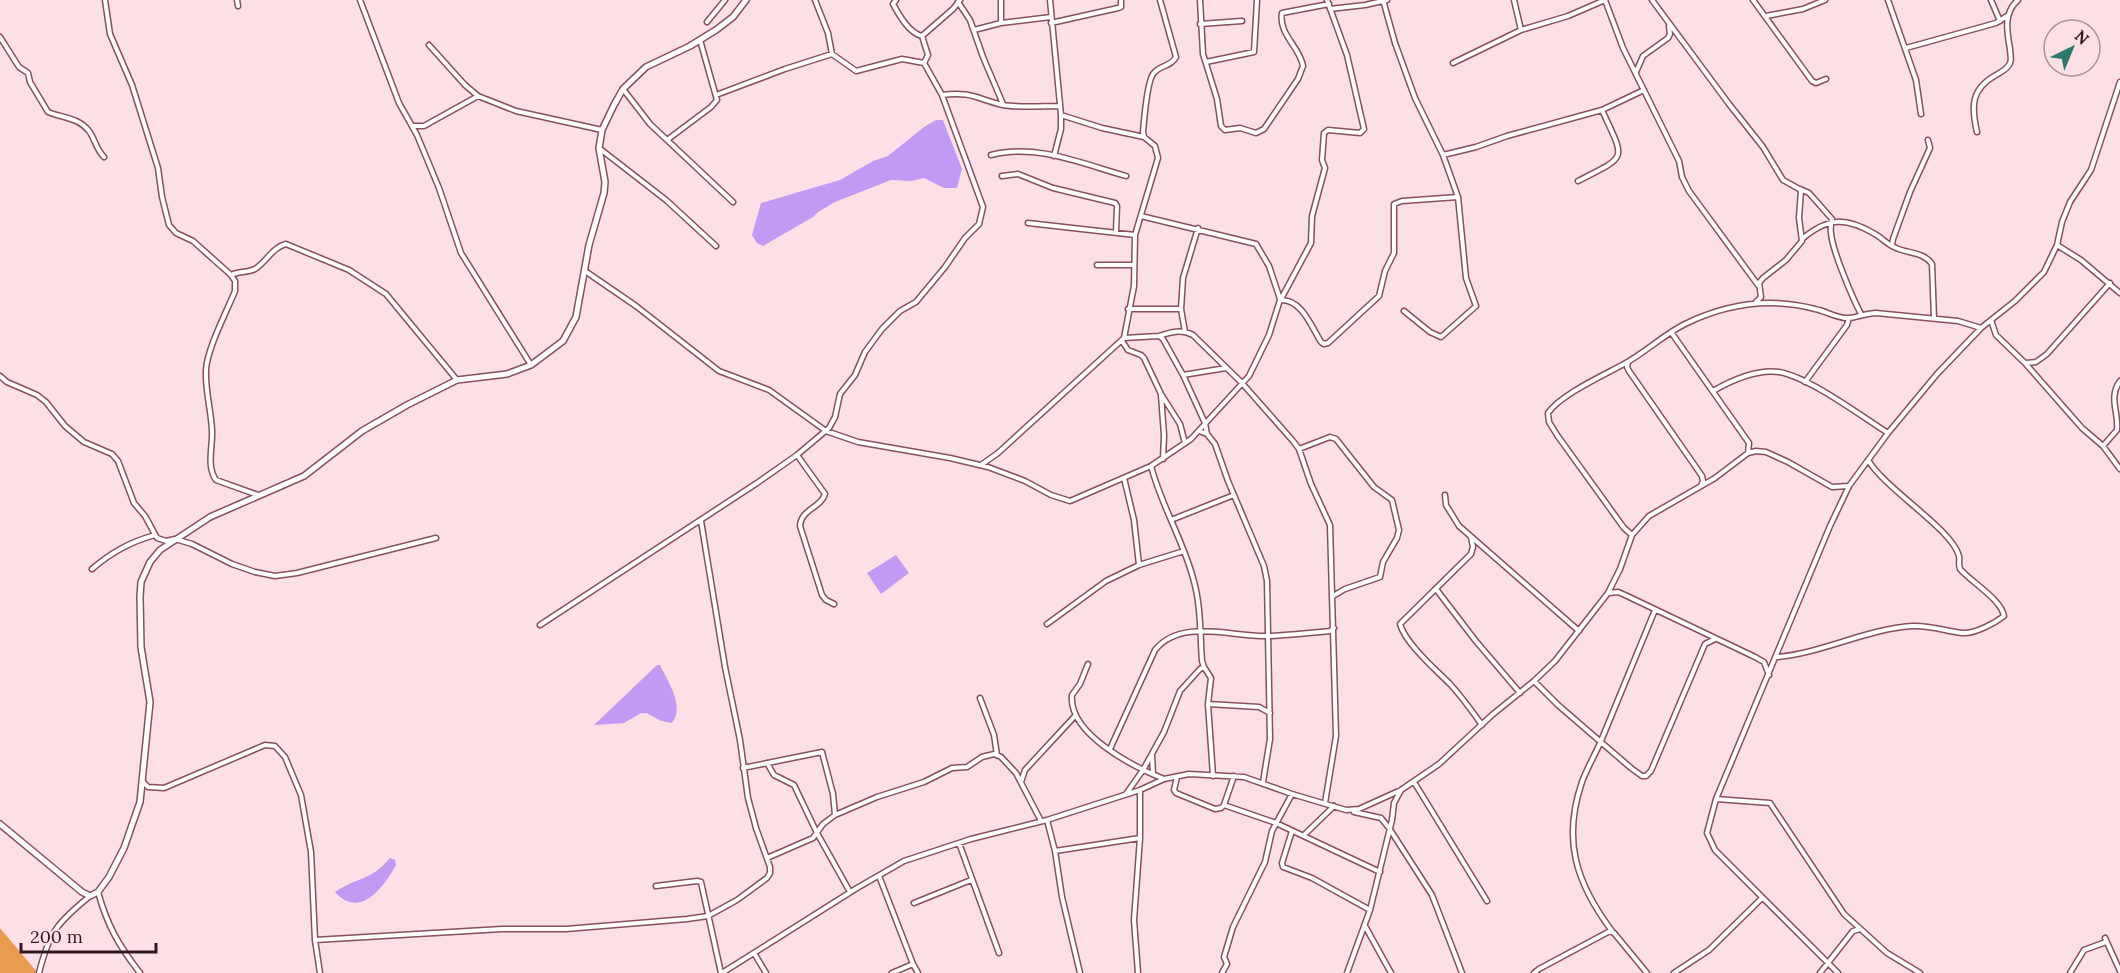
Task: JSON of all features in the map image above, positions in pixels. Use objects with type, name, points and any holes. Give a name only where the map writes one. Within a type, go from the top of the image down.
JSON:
[{"type":"street","points":[[105,0],[110,34],[132,85],[158,168],[168,225],[176,233],[193,241],[235,281],[235,291],[206,366],[212,431],[211,468],[216,480],[259,495]]},
{"type":"street","points":[[237,0],[238,6]]},
{"type":"street","points":[[360,0],[399,103],[412,126],[439,188],[461,253],[531,365]]},
{"type":"street","points":[[707,22],[726,0]]},
{"type":"street","points":[[39,973],[54,932],[62,920],[105,885],[124,848],[140,802],[150,702],[141,646],[141,582],[144,572],[155,556],[175,539],[210,516],[304,476],[362,430],[407,405],[457,380],[507,374],[531,365],[552,351],[568,334],[578,308],[589,245],[604,193],[605,182],[599,148],[602,130],[623,89],[646,67],[700,40],[733,17],[746,0]]},
{"type":"street","points":[[815,0],[828,33],[832,54],[856,71],[902,59],[924,63]]},
{"type":"street","points":[[896,0],[893,4],[898,12],[915,34],[922,36]]},
{"type":"street","points":[[1001,0],[1001,23]]},
{"type":"street","points":[[1050,0],[1061,115],[1061,129],[1054,156]]},
{"type":"street","points":[[974,30],[1001,23],[1051,20],[1118,8],[1121,7],[1121,0]]},
{"type":"street","points":[[1144,137],[1150,79],[1156,70],[1171,63],[1176,57],[1160,0]]},
{"type":"street","points":[[1200,0],[1201,43],[1217,99],[1222,129],[1240,128],[1256,134],[1260,132],[1298,79],[1303,66],[1299,54],[1284,32],[1281,15],[1283,12],[1329,4],[1385,0],[1395,44],[1415,98],[1443,155],[1458,197],[1465,270],[1476,304],[1475,309],[1441,337],[1430,332],[1404,311]]},
{"type":"street","points":[[1206,62],[1254,52],[1257,0]]},
{"type":"street","points":[[1514,0],[1521,30]]},
{"type":"street","points":[[1587,0],[1589,6]]},
{"type":"street","points":[[1453,63],[1521,30],[1568,16],[1605,0],[1623,48],[1678,161],[1682,177],[1689,191],[1758,285],[1761,297],[1756,303]]},
{"type":"street","points":[[1652,0],[1764,147],[1783,180],[1809,193],[1828,215],[1832,222],[1831,233],[1834,246],[1854,302],[1861,314]]},
{"type":"street","points":[[1753,0],[1812,81],[1816,83],[1826,79]]},
{"type":"street","points":[[1766,16],[1803,9],[1825,0]]},
{"type":"street","points":[[1888,0],[1916,80],[1921,114]]},
{"type":"street","points":[[1991,0],[2000,21]]},
{"type":"street","points":[[1977,132],[1973,111],[1975,97],[1985,81],[2006,69],[2011,61],[2007,32],[2008,16],[2012,5],[2018,0]]},
{"type":"street","points":[[922,36],[953,9],[958,1],[970,20],[1004,105]]},
{"type":"street","points":[[584,271],[636,306],[719,371],[769,390],[826,431],[858,442],[980,465],[1011,475],[1070,501],[1163,460],[1199,431],[1242,383],[1257,362],[1269,335],[1280,300],[1311,243],[1312,216],[1325,168],[1322,160],[1324,133],[1328,130],[1360,133],[1364,129],[1347,55],[1329,4]]},
{"type":"street","points":[[1906,48],[2000,21],[2008,16]]},
{"type":"street","points":[[1200,24],[1242,21]]},
{"type":"street","points":[[1636,72],[1643,56],[1668,38],[1669,25]]},
{"type":"street","points":[[922,36],[928,58],[924,63]]},
{"type":"street","points":[[0,37],[19,67],[28,73],[30,82],[48,112],[70,118],[84,126],[91,135],[96,148],[104,157]]},
{"type":"street","points":[[667,140],[715,103],[716,95],[700,40]]},
{"type":"street","points":[[429,45],[478,96],[516,111],[602,130]]},
{"type":"street","points":[[716,95],[832,54]]},
{"type":"street","points":[[540,625],[701,521],[797,455],[826,431],[835,417],[840,394],[855,375],[860,360],[874,340],[896,315],[916,302],[982,218],[983,207],[942,95],[924,63]]},
{"type":"street","points":[[1838,973],[1729,865],[1710,842],[1707,833],[1716,799],[1751,712],[1776,659],[1849,486],[1888,433],[1937,374],[1981,328],[2015,301],[2044,272],[2057,245],[2062,222],[2070,202],[2091,170],[2120,82]]},
{"type":"street","points":[[623,89],[640,112],[667,140],[733,202]]},
{"type":"street","points":[[1443,155],[1602,110],[1644,90]]},
{"type":"street","points":[[942,95],[972,94],[1004,105],[1060,106]]},
{"type":"street","points":[[412,126],[424,126],[478,96]]},
{"type":"street","points":[[1578,181],[1618,158],[1619,149],[1602,110]]},
{"type":"street","points":[[1061,115],[1102,128],[1144,137],[1155,146],[1158,158],[1135,235],[1134,286],[1123,340],[1128,350],[1144,358],[1161,394],[1180,424],[1185,443]]},
{"type":"street","points":[[1892,246],[1910,192],[1930,148],[1928,140]]},
{"type":"street","points":[[599,148],[666,200],[717,246]]},
{"type":"street","points":[[991,155],[1017,150],[1054,156],[1126,176]]},
{"type":"street","points":[[1002,176],[1018,174],[1053,188],[1115,202],[1117,206],[1116,232]]},
{"type":"street","points":[[1800,189],[1802,197],[1799,218],[1802,239]]},
{"type":"street","points":[[1280,300],[1288,300],[1298,306],[1321,342],[1328,343],[1379,296],[1385,271],[1394,253],[1394,204],[1410,200],[1458,197]]},
{"type":"street","points":[[1141,216],[1198,228],[1256,244],[1269,266],[1280,300]]},
{"type":"street","points":[[1758,285],[1763,278],[1786,261],[1802,239],[1817,228],[1832,222],[1853,222],[1892,246],[1922,254],[1932,264],[1934,318]]},
{"type":"street","points":[[1028,223],[1135,235]]},
{"type":"street","points":[[1185,332],[1181,309],[1183,278],[1198,228]]},
{"type":"street","points":[[231,275],[255,268],[277,248],[286,244],[349,270],[386,294],[457,380]]},
{"type":"street","points":[[2057,245],[2081,260],[2120,293]]},
{"type":"street","points":[[1097,265],[1134,265]]},
{"type":"street","points":[[2025,363],[2036,362],[2047,354],[2110,283]]},
{"type":"street","points":[[1632,535],[1624,528],[1547,418],[1550,410],[1563,399],[1629,362],[1671,332],[1718,311],[1756,303],[1797,305],[1849,318],[1869,313],[1934,318],[1958,321],[1981,328]]},
{"type":"street","points":[[1128,309],[1181,309]]},
{"type":"street","points":[[1805,382],[1830,351],[1849,318]]},
{"type":"street","points":[[1991,320],[1996,335],[2025,363],[2082,428],[2103,446],[2120,469]]},
{"type":"street","points":[[980,465],[998,453],[1109,350],[1123,340],[1185,332],[1203,344],[1242,383],[1299,449],[1311,484],[1330,525],[1336,736],[1325,803]]},
{"type":"street","points":[[1671,332],[1749,443],[1748,453]]},
{"type":"street","points":[[1159,336],[1163,339],[1183,375],[1205,423],[1207,434],[1215,444],[1264,566],[1268,589],[1270,739],[1263,782]]},
{"type":"street","points":[[1629,362],[1627,367],[1629,371],[1702,476],[1701,486]]},
{"type":"street","points":[[1183,375],[1226,368]]},
{"type":"street","points":[[1713,391],[1737,378],[1765,372],[1779,372],[1805,382],[1888,433]]},
{"type":"street","points":[[0,376],[7,382],[38,395],[65,426],[79,438],[112,454],[118,461],[134,503],[145,516],[155,535],[166,541],[175,539],[192,544],[232,564],[275,576],[297,573],[436,538]]},
{"type":"street","points":[[2103,446],[2117,430],[2114,400],[2115,388],[2120,381]]},
{"type":"street","points":[[1161,394],[1163,460]]},
{"type":"street","points":[[1199,431],[1207,434]]},
{"type":"street","points":[[1299,449],[1330,437],[1336,439],[1374,487],[1392,500],[1398,520],[1400,530],[1383,562],[1380,577],[1345,589],[1333,596]]},
{"type":"street","points":[[1351,811],[1401,790],[1439,764],[1555,661],[1608,593],[1632,535],[1649,516],[1701,486],[1748,453],[1766,452],[1832,487],[1849,486]]},
{"type":"street","points":[[797,455],[825,494],[823,500],[805,513],[801,526],[822,595],[834,604]]},
{"type":"street","points":[[1608,593],[1618,592],[1764,662],[1904,627],[1934,627],[1966,633],[1982,628],[2004,616],[2004,612],[1996,603],[1960,569],[1958,555],[1946,536],[1880,477],[1868,460]]},
{"type":"street","points":[[1151,466],[1184,551],[1196,591],[1204,667],[1210,678],[1208,704],[1213,776]]},
{"type":"street","points":[[1124,478],[1134,520],[1139,565]]},
{"type":"street","points":[[1171,520],[1234,495]]},
{"type":"street","points":[[1445,495],[1448,509],[1459,526],[1579,631]]},
{"type":"street","points":[[315,940],[502,929],[566,929],[708,915],[737,900],[767,878],[770,873],[756,828],[743,768],[701,521]]},
{"type":"street","points":[[92,569],[114,551],[155,535]]},
{"type":"street","points":[[1471,537],[1473,547],[1471,554],[1402,620],[1400,627],[1428,663],[1451,685],[1482,725]]},
{"type":"street","points":[[1047,624],[1106,581],[1139,565],[1184,551]]},
{"type":"street","points":[[1613,584],[1618,592]]},
{"type":"street","points":[[1436,589],[1520,693]]},
{"type":"street","points":[[1647,973],[1612,931],[1589,897],[1576,864],[1572,825],[1582,781],[1656,610]]},
{"type":"street","points":[[1110,749],[1155,650],[1163,641],[1188,632],[1269,636],[1330,631],[1334,628]]},
{"type":"street","points":[[1534,681],[1642,776],[1648,774],[1703,647],[1706,642],[1715,639]]},
{"type":"street","points":[[1764,662],[1769,675]]},
{"type":"street","points":[[1088,664],[1080,684],[1072,695],[1075,716],[1090,734],[1110,749],[1143,770],[1164,779]]},
{"type":"street","points":[[1125,794],[1143,770],[1164,732],[1180,691],[1204,667]]},
{"type":"street","points":[[980,698],[994,735],[997,755]]},
{"type":"street","points":[[1208,704],[1259,707],[1270,713]]},
{"type":"street","points":[[1021,782],[1026,770],[1075,716]]},
{"type":"street","points":[[142,781],[148,787],[164,788],[265,745],[275,746],[280,750],[301,795],[310,843],[315,940],[320,973]]},
{"type":"street","points":[[743,768],[822,752],[833,794],[835,815]]},
{"type":"street","points":[[767,858],[813,838],[823,824],[835,815],[877,797],[905,790],[930,780],[952,768],[967,767],[982,757],[994,754],[1008,764],[1021,782],[1041,821]]},
{"type":"street","points":[[1152,754],[1153,774]]},
{"type":"street","points":[[767,763],[774,775],[794,785],[850,892]]},
{"type":"street","points":[[656,886],[700,881],[721,973],[904,861],[958,843],[1047,820],[1140,790],[1164,779],[1189,774],[1234,776],[1263,782],[1292,795],[1381,818],[1432,895],[1462,973]]},
{"type":"street","points":[[1177,777],[1174,790],[1176,793],[1215,809],[1224,805],[1234,776]]},
{"type":"street","points":[[1414,782],[1487,901]]},
{"type":"street","points":[[1138,973],[1134,920],[1140,838],[1140,790]]},
{"type":"street","points":[[1347,973],[1370,910],[1394,803],[1401,790]]},
{"type":"street","points":[[1222,973],[1227,964],[1224,957],[1229,938],[1265,862],[1272,831],[1292,795]]},
{"type":"street","points":[[1716,799],[1766,802],[1774,807],[1844,914],[1896,959],[1920,973]]},
{"type":"street","points":[[1224,805],[1304,835],[1380,872]]},
{"type":"street","points":[[1304,835],[1334,806]]},
{"type":"street","points":[[1047,820],[1080,973]]},
{"type":"street","points":[[0,824],[75,887],[90,896]]},
{"type":"street","points":[[1292,831],[1282,863],[1283,867],[1312,878],[1370,910]]},
{"type":"street","points":[[1055,851],[1140,838]]},
{"type":"street","points":[[958,843],[999,953]]},
{"type":"street","points":[[879,876],[918,973]]},
{"type":"street","points":[[914,903],[971,880]]},
{"type":"street","points":[[98,892],[109,926],[119,945],[140,973]]},
{"type":"street","points":[[1674,973],[1709,950],[1762,898]]},
{"type":"street","points":[[1364,925],[1391,973]]},
{"type":"street","points":[[1820,973],[1853,931],[1860,929]]},
{"type":"street","points":[[1534,973],[1612,931]]},
{"type":"street","points":[[2070,973],[2084,950],[2106,940],[2120,971]]},
{"type":"street","points":[[754,953],[766,973]]},
{"type":"street","points":[[892,973],[913,964]]},
{"type":"shaded area","points":[[936,120],[943,120],[962,169],[957,188],[944,188],[924,178],[911,181],[891,180],[835,202],[763,246],[757,243],[752,235],[761,203],[840,180],[873,161],[888,156]]},
{"type":"shaded area","points":[[896,555],[909,573],[881,594],[867,573]]},
{"type":"shaded area","points":[[657,665],[660,665],[674,694],[677,709],[672,723],[661,721],[647,713],[641,713],[624,723],[594,725]]},
{"type":"shaded area","points":[[390,858],[395,860],[396,865],[378,891],[362,902],[353,903],[344,900],[335,892],[370,875]]},
{"type":"shaded area","points":[[0,928],[37,972],[36,973],[0,973]]}]
